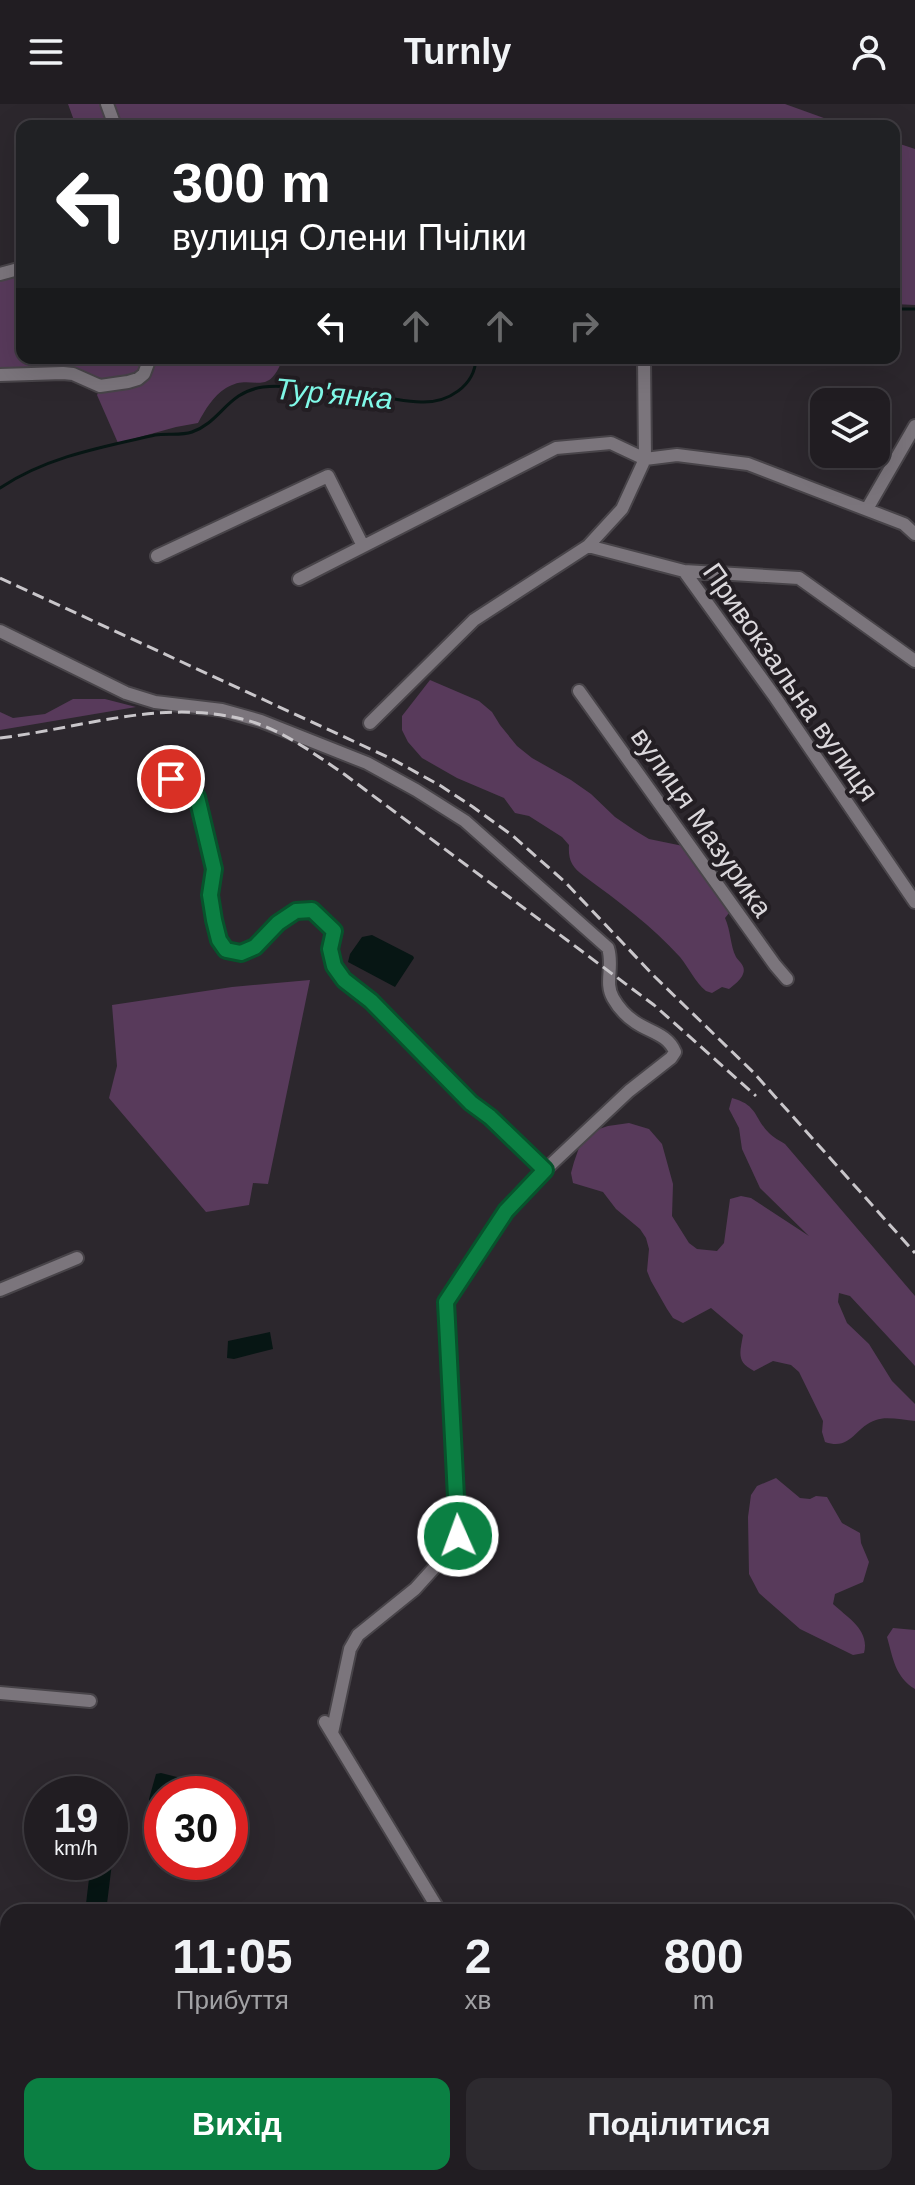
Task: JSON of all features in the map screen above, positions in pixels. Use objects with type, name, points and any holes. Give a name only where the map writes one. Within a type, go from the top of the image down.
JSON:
[{"type":"street","points":[[0,375],[73,374],[100,386],[138,379],[148,364]]},
{"type":"street","points":[[370,723],[474,620],[588,546],[622,509],[645,459],[644,364]]},
{"type":"street","points":[[867,509],[915,426]]},
{"type":"street","points":[[299,579],[556,448],[611,443],[645,459],[677,455],[748,464],[904,524],[915,534]]},
{"type":"street","points":[[157,556],[328,476],[363,546]]},
{"type":"street","name":"Привокзальна вулиця","points":[[588,546],[684,571],[775,697],[915,902]]},
{"type":"street","points":[[684,571],[799,578],[915,661]]},
{"type":"street","points":[[0,631],[126,693],[155,702],[222,710],[261,721],[367,763],[416,790],[465,821],[608,948],[612,960],[611,995],[633,1021],[671,1042],[675,1052],[545,1170],[506,1211],[446,1302],[458,1536],[453,1547],[415,1589],[358,1635],[350,1649],[328,1727],[435,1904]]},
{"type":"street","name":"вулиця Мазурика","points":[[579,691],[787,979]]},
{"type":"street","points":[[171,779],[189,786],[197,797],[214,869],[210,895],[214,920],[219,940],[226,950],[241,953],[255,947],[278,923],[296,911],[312,910],[334,931],[330,949],[334,966],[344,980],[371,1001],[471,1103],[545,1170]]},
{"type":"street","points":[[0,1290],[77,1258]]},
{"type":"street","points":[[0,1693],[90,1701]]},
{"type":"shaded area","points":[[68,104],[785,104],[829,120],[74,120]]},
{"type":"shaded area","points":[[900,144],[915,149],[915,305],[900,304]]},
{"type":"shaded area","points":[[16,276],[16,364],[280,364],[265,382],[244,382],[221,391],[198,423],[118,443],[97,395],[100,389],[78,375],[0,371],[0,280]]},
{"type":"shaded area","points":[[430,680],[479,701],[492,712],[517,746],[591,794],[634,830],[649,839],[683,846],[733,908],[725,918],[734,952],[744,969],[739,980],[729,989],[722,987],[712,993],[706,991],[658,935],[576,869],[570,859],[569,845],[562,837],[529,816],[515,813],[504,798],[457,778],[422,758],[402,730],[402,716]]},
{"type":"shaded area","points":[[73,699],[105,699],[136,707],[0,730],[0,712],[13,718],[45,714]]},
{"type":"shaded area","points":[[372,935],[414,958],[395,987],[348,962],[362,937]]},
{"type":"shaded area","points":[[310,980],[268,1184],[253,1183],[249,1205],[206,1212],[109,1098],[117,1066],[112,1005],[232,987]]},
{"type":"shaded area","points":[[732,1098],[747,1104],[769,1133],[785,1144],[915,1296],[915,1366],[850,1296],[839,1293],[838,1302],[847,1323],[869,1344],[892,1381],[915,1404],[915,1421],[880,1419],[869,1423],[847,1441],[834,1444],[825,1442],[823,1421],[799,1372],[791,1365],[773,1361],[754,1371],[748,1368],[741,1356],[743,1335],[711,1308],[683,1323],[673,1318],[647,1271],[649,1249],[640,1229],[616,1209],[603,1192],[573,1183],[571,1173],[574,1162],[587,1133],[629,1123],[649,1129],[662,1144],[673,1184],[672,1216],[689,1243],[697,1249],[717,1251],[724,1243],[730,1199],[741,1196],[751,1198],[809,1236],[760,1188],[742,1149],[739,1128],[729,1109]]},
{"type":"shaded area","points":[[270,1332],[273,1349],[227,1358],[228,1341]]},
{"type":"shaded area","points":[[776,1478],[800,1498],[827,1497],[842,1523],[860,1533],[869,1562],[863,1582],[835,1594],[833,1604],[861,1631],[864,1653],[853,1655],[800,1629],[759,1593],[749,1574],[748,1517],[751,1495],[757,1486]]},
{"type":"shaded area","points":[[893,1628],[915,1630],[915,1689],[903,1679],[893,1660],[887,1637]]},
{"type":"shaded area","points":[[89,1880],[110,1880],[107,1904],[86,1904]]},
{"type":"waterway","name":"Тур'янка","points":[[900,309],[915,309]]},
{"type":"waterway","name":"Тур'янка","points":[[0,488],[36,468],[75,454],[155,435],[192,432],[251,390],[275,386],[354,398],[431,402],[458,391],[471,377],[475,364]]},
{"type":"railway","points":[[0,578],[392,759],[441,786],[513,836],[565,882],[655,977],[753,1072],[915,1253]]},
{"type":"railway","points":[[0,738],[121,717],[181,712],[242,719],[270,728],[344,774],[654,1005],[756,1096]]},
{"type":"route","points":[[171,779],[189,786],[197,797],[214,869],[210,895],[214,920],[219,940],[226,950],[241,953],[255,947],[278,923],[296,911],[312,910],[334,931],[330,949],[334,966],[344,980],[371,1001],[471,1103],[545,1170],[506,1211],[446,1302],[458,1536]]}]
